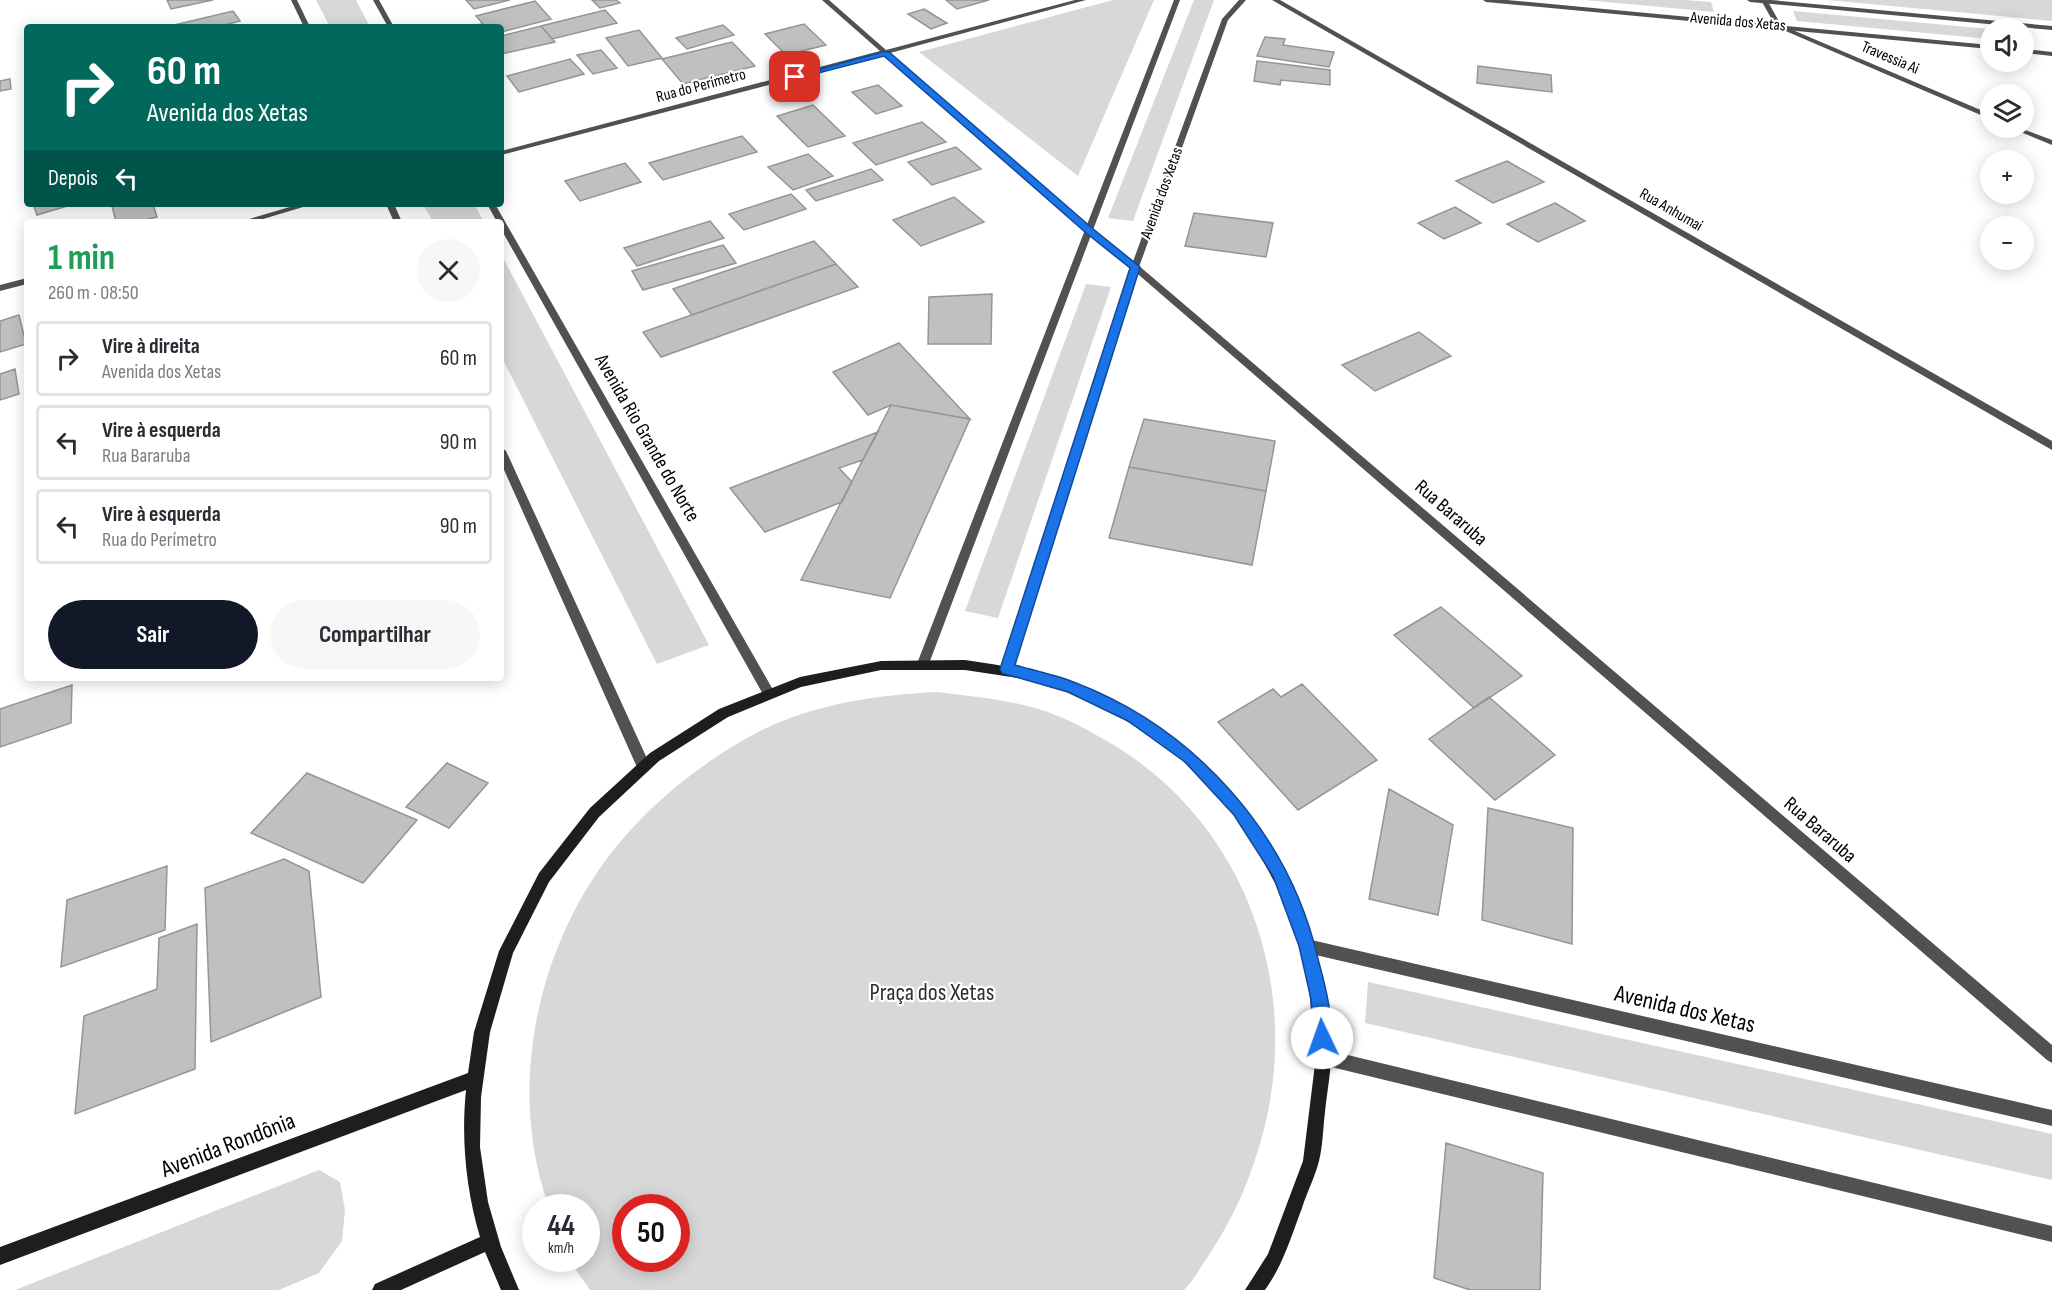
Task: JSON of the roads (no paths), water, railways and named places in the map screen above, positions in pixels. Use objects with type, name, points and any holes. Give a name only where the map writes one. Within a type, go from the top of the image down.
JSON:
[{"type":"main road","points":[[510,1290],[490,1241],[473,1160],[472,1079],[488,1002],[513,932],[549,868],[593,813],[643,765],[683,736],[724,711],[768,692],[820,675],[872,665],[924,661],[1007,669],[1082,692],[1134,717],[1190,757],[1239,810],[1280,873],[1307,946],[1319,999],[1323,1057],[1311,1159],[1273,1262],[1254,1290]]},
{"type":"main road","name":"Avenida Rondônia","points":[[0,1256],[472,1079]]},
{"type":"main road","points":[[381,1290],[490,1241]]},
{"type":"street","points":[[294,0],[306,24]]},
{"type":"street","points":[[376,0],[389,24]]},
{"type":"street","name":"Rua Bararuba","points":[[825,0],[1088,230],[1135,267],[2052,1055]]},
{"type":"street","name":"Rua do Perímetro","points":[[504,152],[1083,0]]},
{"type":"street","points":[[924,661],[1177,0]]},
{"type":"street","name":"Avenida dos Xetas","points":[[1007,669],[1135,267],[1225,18],[1243,0]]},
{"type":"street","name":"Rua Anhumai","points":[[1275,0],[2052,446]]},
{"type":"street","name":"Avenida dos Xetas","points":[[1486,0],[1980,46]]},
{"type":"street","name":"Avenida dos Xetas","points":[[1750,0],[2052,28]]},
{"type":"street","points":[[1764,1],[1778,26]]},
{"type":"street","name":"Travessia Ai","points":[[1778,26],[1980,113]]},
{"type":"street","points":[[2034,52],[2052,54]]},
{"type":"street","points":[[2034,136],[2052,144]]},
{"type":"street","points":[[254,219],[298,207]]},
{"type":"street","name":"Avenida Rio Grande do Norte","points":[[504,227],[768,692]]},
{"type":"street","points":[[0,288],[24,282]]},
{"type":"street","points":[[504,458],[643,765]]},
{"type":"street","name":"Avenida dos Xetas","points":[[1307,946],[2052,1118]]},
{"type":"street","points":[[1323,1057],[2052,1234]]},
{"type":"park label","name":"Praça dos Xetas","points":[[932,992]]}]
